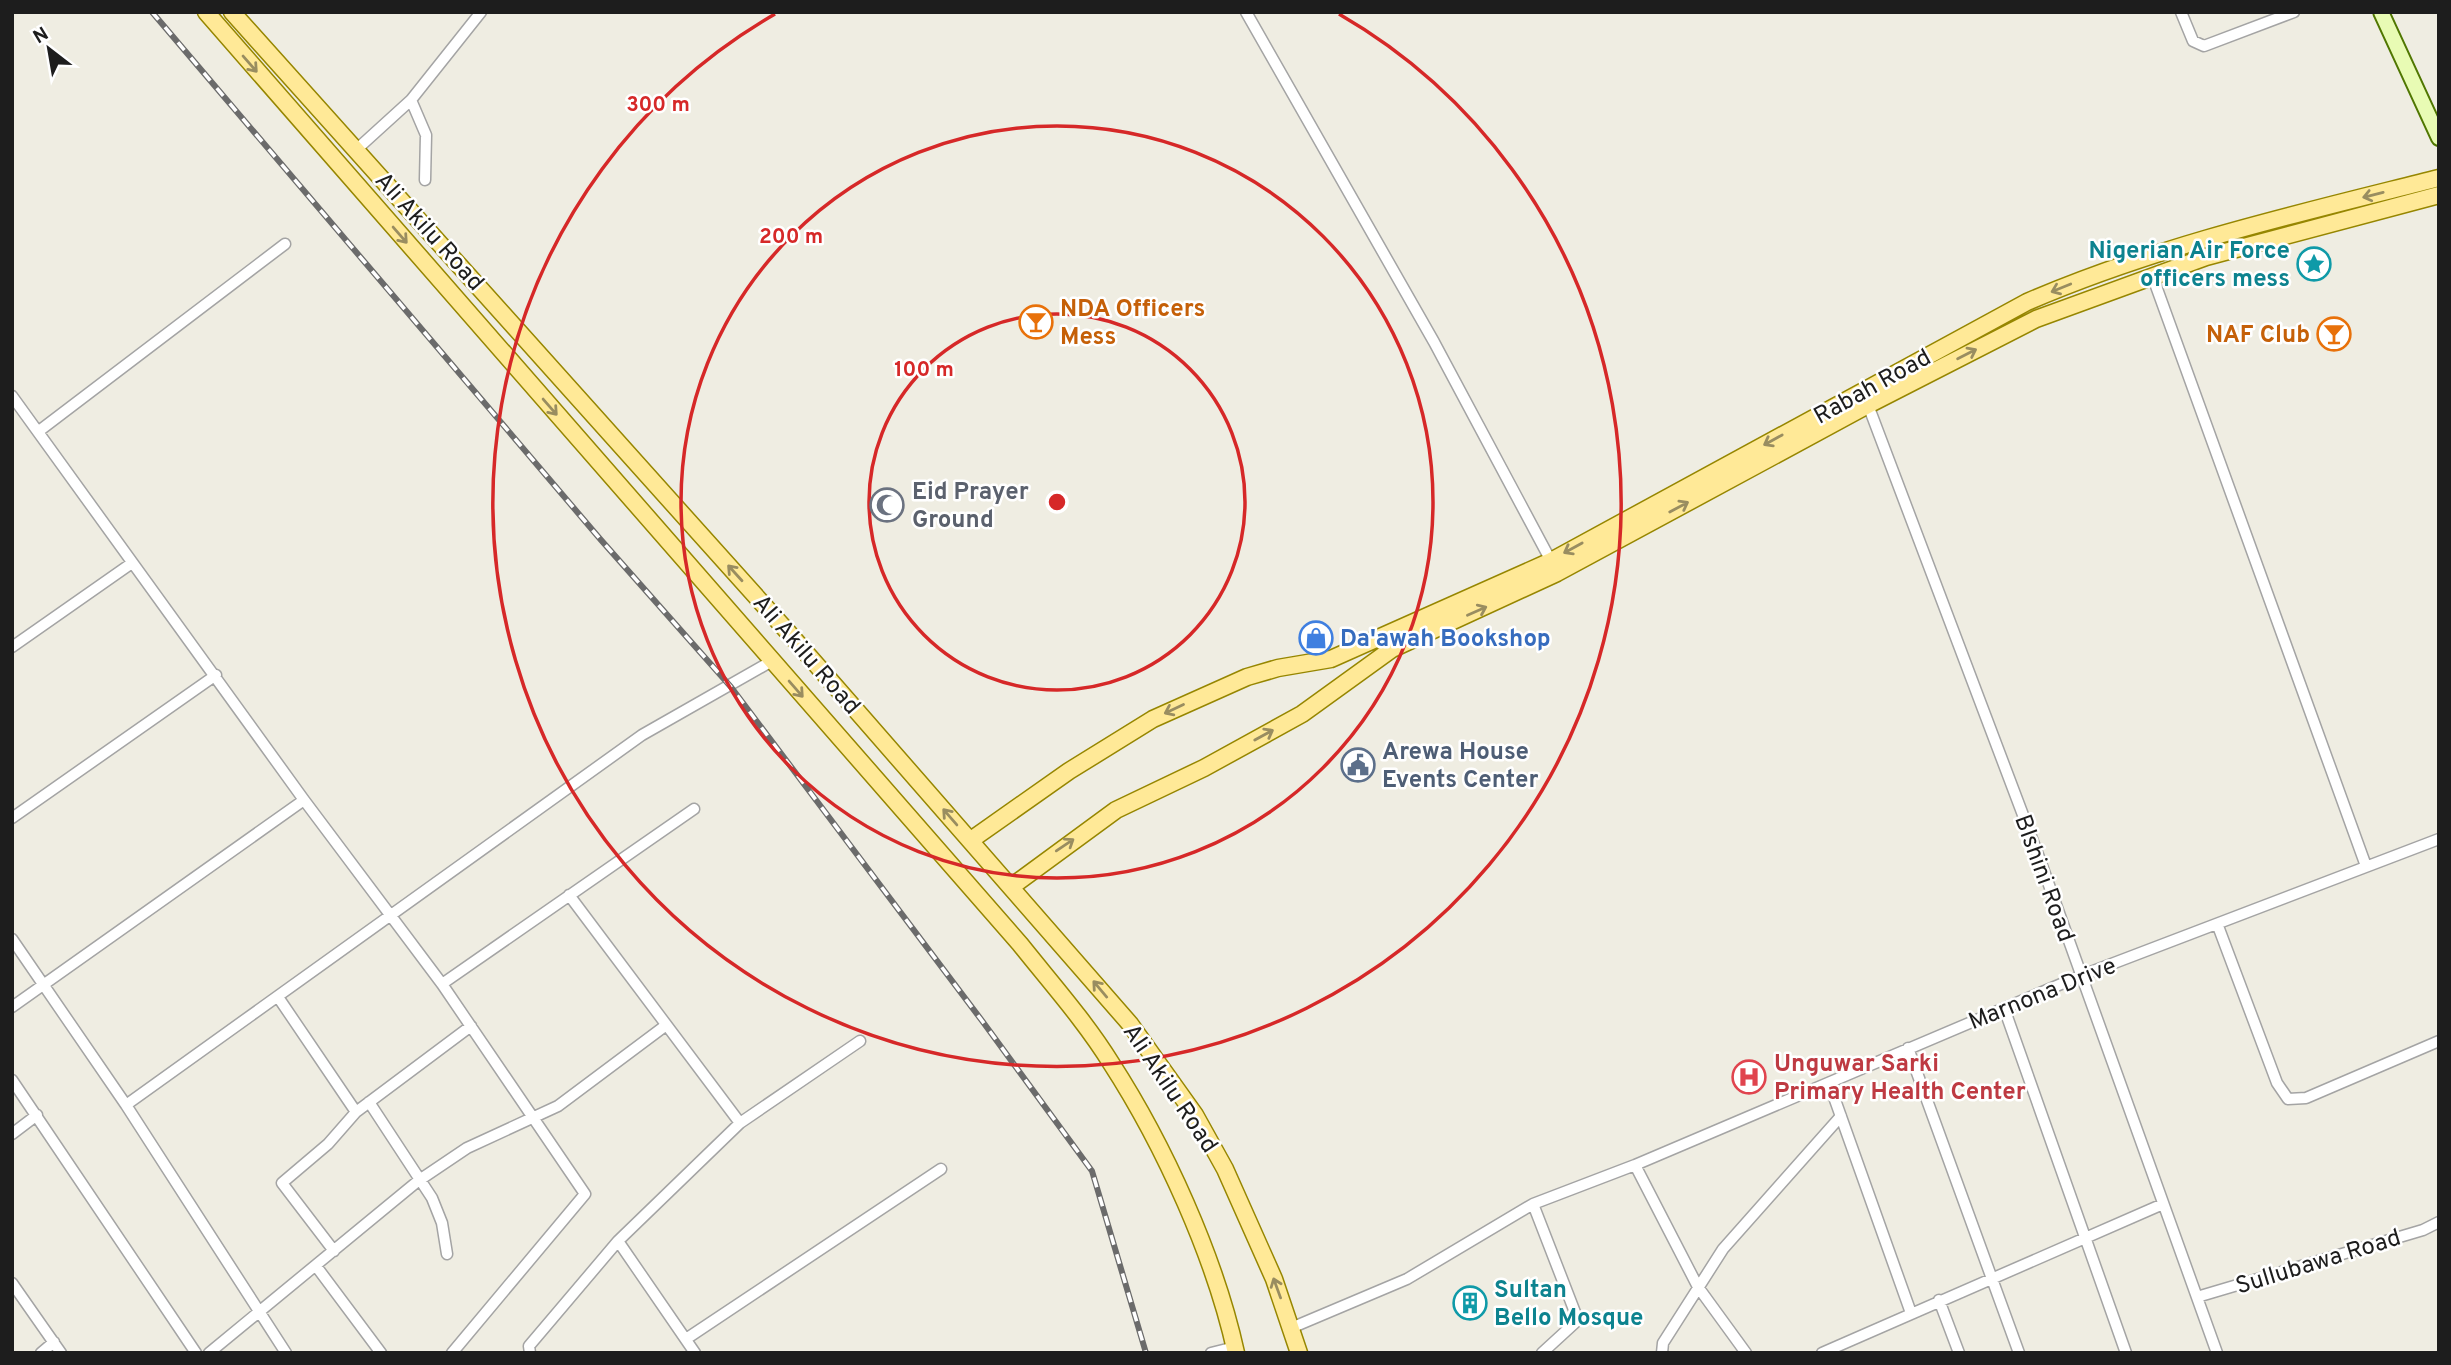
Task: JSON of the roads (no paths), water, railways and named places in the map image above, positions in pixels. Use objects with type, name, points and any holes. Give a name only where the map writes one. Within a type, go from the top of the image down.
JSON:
[{"type":"main road","name":"Ali Akilu Road","points":[[206,12],[1020,944],[1111,1062],[1175,1179],[1229,1322],[1235,1350]]},
{"type":"main road","name":"Ali Akilu Road","points":[[232,12],[971,840],[1130,1024],[1195,1115],[1247,1216],[1299,1353]]},
{"type":"main road","name":"Rabah Road","points":[[971,840],[1069,771],[1153,719],[1247,677],[1278,668],[1331,659],[1551,561],[2040,296],[2092,275],[2193,243],[2439,178]]},
{"type":"main road","name":"Rabah Road","points":[[1011,887],[1116,810],[1204,768],[1301,714],[1392,649],[1557,573],[1868,405],[2036,319],[2152,275],[2252,243],[2436,197]]},
{"type":"street","points":[[356,150],[411,100],[481,12]]},
{"type":"street","points":[[1247,12],[1434,342],[1551,561]]},
{"type":"street","points":[[2181,12],[2193,41],[2204,46],[2294,12]]},
{"type":"street","points":[[2381,12],[2439,138]]},
{"type":"street","points":[[411,100],[426,135],[425,180]]},
{"type":"street","points":[[39,431],[285,244]]},
{"type":"street","points":[[2152,275],[2366,866]]},
{"type":"street","points":[[12,396],[304,800],[442,984],[585,1194],[452,1353]]},
{"type":"street","name":"BIshini Road","points":[[1868,405],[2049,885],[2217,1353]]},
{"type":"street","points":[[12,647],[132,563]]},
{"type":"street","points":[[126,1105],[642,735],[772,662]]},
{"type":"street","points":[[12,818],[216,675]]},
{"type":"street","points":[[12,1007],[304,800]]},
{"type":"street","points":[[442,984],[694,809]]},
{"type":"street","name":"Marnona Drive","points":[[1291,1328],[1407,1279],[1533,1204],[1635,1165],[2080,976],[2217,926],[2439,839]]},
{"type":"street","points":[[569,895],[740,1123]]},
{"type":"street","points":[[2217,926],[2277,1083],[2288,1099],[2306,1098],[2439,1041]]},
{"type":"street","points":[[12,939],[126,1105],[258,1314],[286,1353]]},
{"type":"street","points":[[278,996],[356,1112]]},
{"type":"street","points":[[2004,1007],[2126,1353]]},
{"type":"street","points":[[334,1251],[282,1183],[328,1144],[356,1112],[471,1026]]},
{"type":"street","points":[[212,1352],[418,1181],[467,1148],[558,1106],[665,1026]]},
{"type":"street","points":[[530,1353],[529,1346],[618,1241],[740,1123],[860,1041]]},
{"type":"street","points":[[1908,1048],[2019,1353]]},
{"type":"street","points":[[12,1080],[196,1353]]},
{"type":"street","points":[[1829,1083],[1911,1313]]},
{"type":"street","points":[[369,1102],[418,1181],[432,1198],[442,1223],[447,1254]]},
{"type":"street","points":[[12,1134],[37,1115]]},
{"type":"street","points":[[1662,1353],[1663,1343],[1732,1239],[1841,1116]]},
{"type":"street","points":[[1635,1165],[1698,1287],[1746,1353]]},
{"type":"street","points":[[686,1339],[941,1170]]},
{"type":"street","points":[[1533,1204],[1578,1320],[1542,1353]]},
{"type":"street","points":[[1822,1353],[1990,1277],[2163,1204]]},
{"type":"street","name":"Sullubawa Road","points":[[2197,1297],[2423,1230],[2439,1222]]},
{"type":"street","points":[[618,1241],[695,1353]]},
{"type":"street","points":[[316,1266],[381,1353]]},
{"type":"street","points":[[12,1283],[61,1353]]},
{"type":"street","points":[[1939,1300],[1959,1353]]},
{"type":"street","points":[[40,1353],[54,1342]]},
{"type":"street","points":[[1211,1353],[1235,1350]]},
{"type":"railway","points":[[152,12],[601,540],[731,687],[983,1022],[1092,1171],[1146,1353]]},
{"type":"place","name":"Nigerian Air Force officers mess","points":[[2314,264]]},
{"type":"place","name":"NDA Officers Mess","points":[[1036,322]]},
{"type":"place","name":"NAF Club","points":[[2334,334]]},
{"type":"place","name":"Eid Prayer Ground","points":[[887,505]]},
{"type":"place","name":"Da'awah Bookshop","points":[[1316,638]]},
{"type":"place","name":"Arewa House Events Center","points":[[1358,765]]},
{"type":"place","name":"Unguwar Sarki Primary Health Center","points":[[1749,1077]]},
{"type":"place","name":"Sultan Bello Mosque","points":[[1470,1303]]}]
